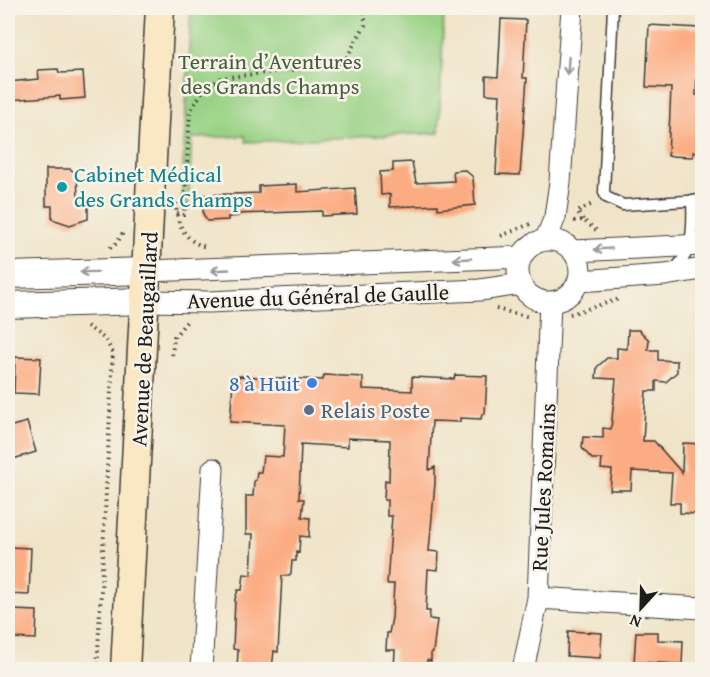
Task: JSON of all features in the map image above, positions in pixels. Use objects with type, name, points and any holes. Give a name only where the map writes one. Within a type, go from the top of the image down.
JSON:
[{"type":"main road","name":"Avenue de Beaugaillard","points":[[125,669],[160,8]]},
{"type":"street","points":[[546,239],[555,217],[560,182],[572,8]]},
{"type":"street","points":[[546,239],[561,242],[574,251],[580,265],[579,281],[568,296],[550,302],[530,296],[520,284],[518,266],[521,257],[531,245],[546,239]]},
{"type":"street","points":[[574,251],[696,245]]},
{"type":"street","name":"Avenue du Général de Gaulle","points":[[8,274],[521,257]]},
{"type":"street","points":[[579,281],[665,275],[702,269]]},
{"type":"street","name":"Avenue du Général de Gaulle","points":[[8,305],[146,301],[209,302],[469,291],[520,284]]},
{"type":"street","name":"Rue Jules Romains","points":[[523,669],[538,598],[550,302]]},
{"type":"street","points":[[201,669],[213,469]]},
{"type":"street","points":[[538,598],[702,608]]},
{"type":"lane","points":[[613,8],[603,192],[606,197],[623,205],[697,200],[693,229],[696,245],[677,268],[665,275]]},
{"type":"path","points":[[177,213],[184,214],[190,112],[202,92],[221,78],[343,64],[365,25],[365,8]]},
{"type":"path","points":[[613,8],[702,13]]},
{"type":"path","points":[[598,231],[583,220],[577,212],[606,197]]},
{"type":"path","points":[[498,236],[531,224],[541,213],[583,220]]},
{"type":"path","points":[[104,250],[117,243],[128,222]]},
{"type":"path","points":[[179,224],[188,237],[199,245],[211,247]]},
{"type":"path","name":"Avenue du Général de Gaulle","points":[[172,355],[174,337],[189,319]]},
{"type":"path","points":[[78,323],[91,327],[105,339],[113,352],[98,669]]},
{"type":"green space","name":"Terrain d’Aventures des Grands Champs","points":[[191,8],[444,8],[439,133],[246,142],[245,136],[192,138],[188,210],[181,209]]},
{"type":"building","points":[[501,19],[526,20],[523,78],[527,78],[520,175],[496,174],[500,95],[486,94],[486,76],[498,77]]},
{"type":"building","points":[[649,25],[699,28],[696,95],[702,96],[702,152],[693,152],[693,157],[668,156],[671,88],[646,87]]},
{"type":"building","points":[[58,69],[59,73],[83,72],[85,98],[60,100],[60,96],[9,100],[8,82],[39,79],[38,70]]},
{"type":"building","points":[[412,162],[416,183],[454,181],[453,171],[465,170],[473,177],[475,205],[438,209],[438,205],[390,207],[390,194],[381,195],[380,172],[393,171],[393,163]]},
{"type":"building","name":"Cabinet Médical des Grands Champs","points":[[46,169],[70,169],[77,174],[78,198],[88,205],[88,219],[70,225],[52,219],[52,206],[46,206]]},
{"type":"building","points":[[297,184],[297,192],[355,188],[357,214],[322,216],[322,211],[238,214],[238,216],[228,217],[228,220],[207,221],[203,214],[204,195],[259,193],[259,186]]},
{"type":"building","points":[[628,330],[639,330],[649,340],[648,350],[658,350],[658,360],[677,361],[677,372],[666,382],[656,381],[656,391],[646,391],[643,441],[654,441],[682,473],[683,443],[702,444],[700,514],[680,513],[680,503],[670,503],[672,473],[632,471],[631,490],[610,490],[612,470],[601,469],[602,459],[592,459],[582,448],[583,437],[603,438],[603,428],[611,429],[616,379],[596,378],[597,367],[607,358],[617,358],[617,348],[627,349]]},
{"type":"building","points":[[15,357],[41,358],[39,394],[14,393]]},
{"type":"building","points":[[324,375],[363,377],[363,389],[412,391],[412,377],[454,379],[455,375],[487,376],[485,414],[482,414],[481,419],[460,418],[460,422],[432,421],[429,470],[435,467],[435,483],[429,551],[439,552],[438,570],[428,569],[426,611],[430,611],[429,619],[437,620],[433,652],[431,652],[431,661],[427,660],[427,669],[394,669],[395,650],[386,650],[387,633],[389,633],[392,618],[394,584],[387,584],[392,516],[387,516],[387,500],[384,500],[385,480],[389,481],[390,440],[348,438],[348,447],[301,444],[299,499],[304,499],[302,517],[310,518],[309,537],[300,536],[299,553],[296,552],[296,561],[292,561],[291,573],[289,576],[282,576],[278,652],[274,651],[272,669],[237,669],[238,650],[233,649],[235,599],[238,590],[242,590],[244,574],[251,575],[253,534],[246,534],[246,496],[253,496],[254,481],[257,472],[261,472],[263,456],[283,457],[285,425],[230,422],[233,382],[239,382],[239,376],[323,380]]},
{"type":"building","points":[[27,422],[36,452],[13,459],[8,441],[8,427]]},
{"type":"building","points":[[8,547],[31,548],[29,595],[8,594]]},
{"type":"building","points":[[13,610],[37,611],[36,639],[11,638]]},
{"type":"building","points":[[568,631],[602,633],[600,658],[567,656]]},
{"type":"building","points":[[636,632],[658,632],[658,640],[683,641],[682,664],[634,662]]},
{"type":"place","name":"Cabinet Médical des Grands Champs","points":[[62,187]]},
{"type":"place","name":"8 à Huit","points":[[312,383]]},
{"type":"place","name":"Relais Poste","points":[[309,410]]}]
